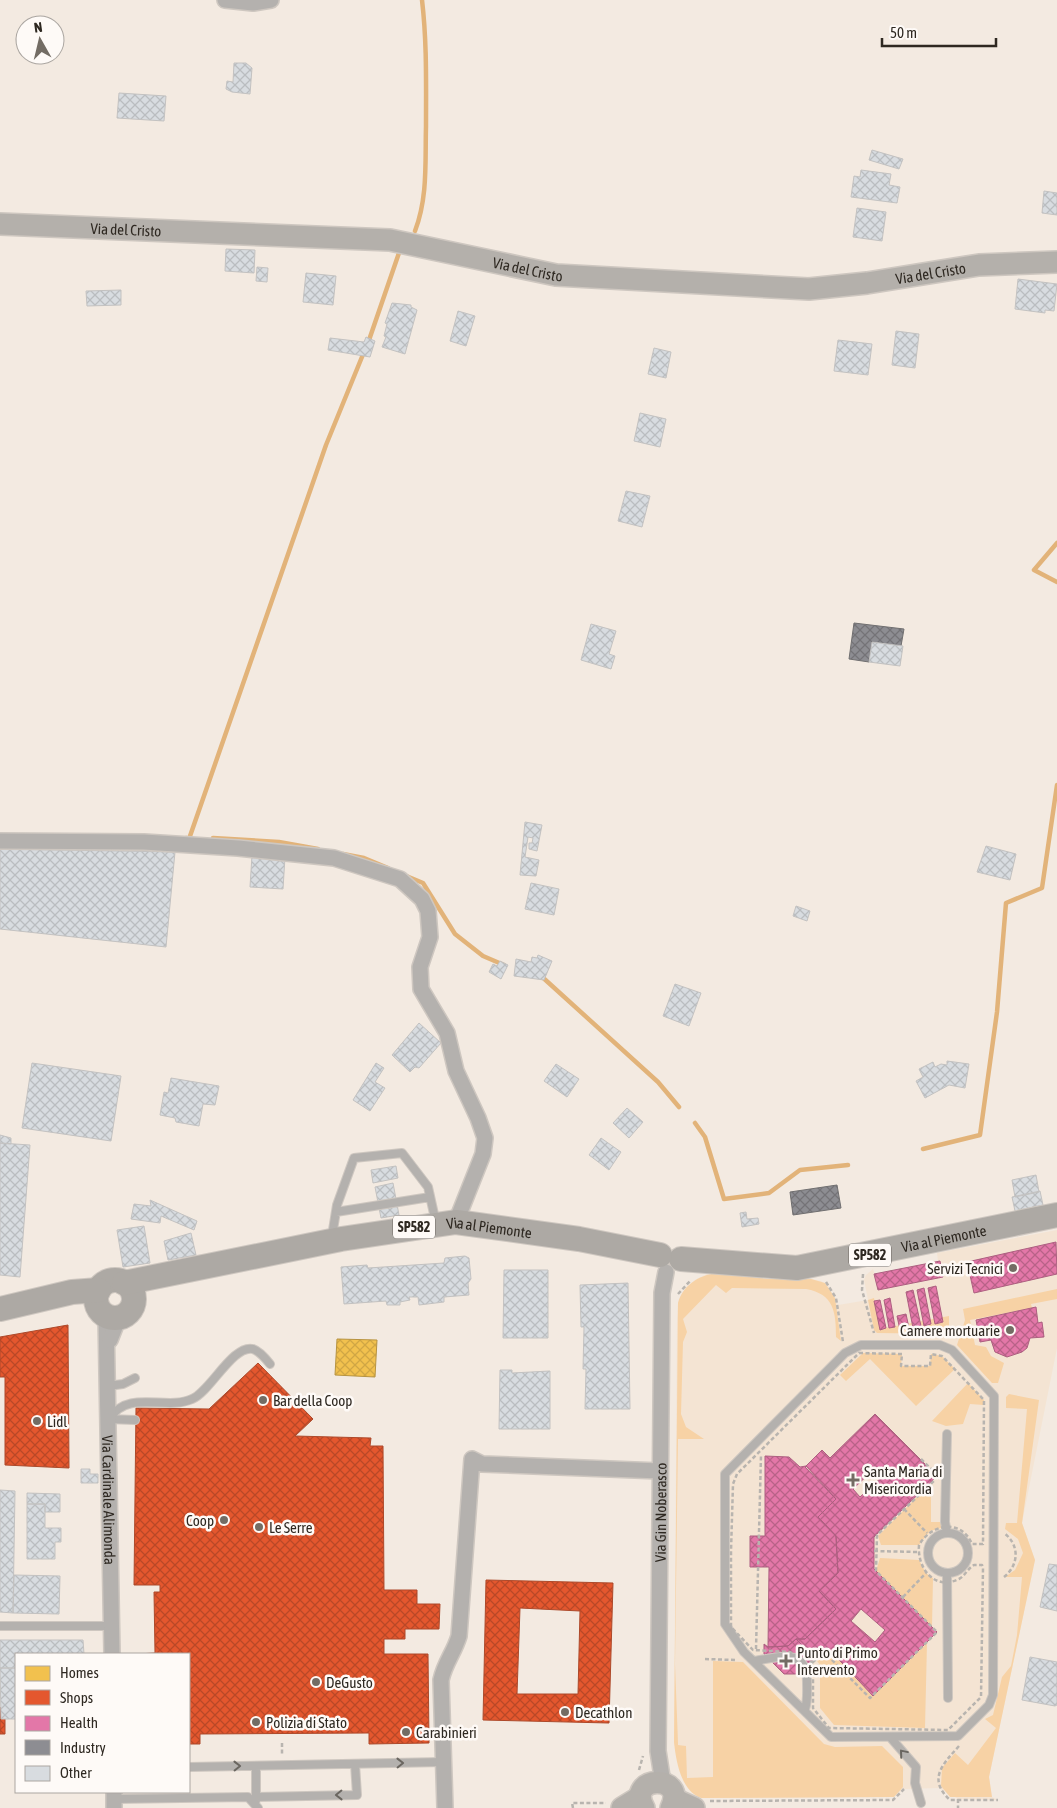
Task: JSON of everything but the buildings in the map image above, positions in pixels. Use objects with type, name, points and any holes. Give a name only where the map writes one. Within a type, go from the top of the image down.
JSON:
[{"type":"main road","name":"Via al Piemonte","points":[[105,1307],[109,1282],[129,1290],[170,1275],[332,1241],[446,1223],[579,1239],[675,1266],[796,1268],[976,1234],[1057,1216]]},
{"type":"main road","name":"Via al Piemonte","points":[[0,1309],[51,1297],[130,1310],[129,1290]]},
{"type":"street","points":[[225,0],[253,3],[271,0]]},
{"type":"street","name":"Via del Cristo","points":[[0,224],[390,240],[556,275],[809,289],[868,284],[979,265],[1057,262]]},
{"type":"street","points":[[0,841],[144,842],[256,849],[334,858],[400,879],[422,899],[428,911],[430,937],[420,967],[421,989],[447,1033],[456,1071],[478,1118],[484,1138],[483,1154],[446,1223]]},
{"type":"street","name":"Via Gin Noberasco","points":[[654,1793],[651,1751],[660,1471],[662,1293],[675,1266]]},
{"type":"street","name":"Via Cardinale Alimonda","points":[[105,1307],[108,1346],[112,1653]]},
{"type":"street","points":[[445,1808],[441,1680],[445,1663],[454,1652],[460,1636],[472,1459],[482,1464],[660,1471]]},
{"type":"street","points":[[616,1805],[654,1793],[698,1805]]},
{"type":"lane","points":[[332,1241],[336,1212],[354,1158],[402,1154],[428,1187],[430,1197],[446,1223]]},
{"type":"lane","points":[[336,1212],[430,1197]]},
{"type":"lane","points":[[861,1345],[940,1345],[952,1350],[994,1396],[993,1695],[989,1705],[958,1736],[831,1737],[754,1661],[729,1632],[725,1624],[725,1474],[845,1353],[861,1345]]},
{"type":"lane","points":[[108,1419],[114,1412],[129,1402],[183,1402],[194,1399],[238,1353],[248,1348],[255,1349],[270,1364]]},
{"type":"lane","points":[[108,1386],[123,1384],[135,1378]]},
{"type":"lane","points":[[108,1419],[135,1420]]},
{"type":"lane","points":[[946,1530],[947,1434]]},
{"type":"lane","points":[[946,1530],[964,1540],[968,1552],[967,1562],[959,1571],[947,1577]]},
{"type":"lane","points":[[946,1530],[934,1538],[928,1548],[928,1560],[935,1570],[947,1577]]},
{"type":"lane","points":[[947,1577],[948,1698]]},
{"type":"lane","points":[[0,1626],[112,1626]]},
{"type":"lane","points":[[754,1661],[786,1656],[797,1658],[806,1667],[807,1674],[808,1701],[805,1709],[802,1709]]},
{"type":"lane","points":[[890,1737],[916,1767],[915,1783],[921,1803]]},
{"type":"lane","points":[[190,1767],[443,1762]]},
{"type":"lane","points":[[114,1800],[154,1796],[255,1802],[357,1795],[355,1764]]},
{"type":"lane","points":[[255,1802],[256,1766]]},
{"type":"path","points":[[675,1266],[684,1286],[677,1297]]},
{"type":"path","points":[[865,1270],[862,1277],[862,1290],[871,1330],[876,1335]]},
{"type":"path","points":[[822,1280],[832,1289],[836,1298],[843,1342],[841,1347]]},
{"type":"path","points":[[859,1354],[902,1354],[901,1366],[930,1366],[931,1354],[942,1356],[984,1400],[983,1544],[972,1544],[961,1530],[946,1530],[939,1527],[927,1534],[919,1546],[918,1552],[920,1564],[926,1573],[938,1581],[947,1577],[960,1578],[974,1565],[983,1566],[981,1696],[948,1730],[829,1728],[813,1708],[812,1663],[807,1657],[801,1659],[790,1652],[750,1649],[731,1628],[731,1551],[734,1479],[762,1447],[807,1404],[859,1354]]},
{"type":"path","points":[[800,1398],[807,1404]]},
{"type":"path","points":[[756,1650],[762,1447]]},
{"type":"path","points":[[812,1663],[824,1652],[870,1698],[937,1632],[876,1571],[875,1552],[877,1535],[938,1476],[921,1459]]},
{"type":"path","points":[[904,1509],[927,1534]]},
{"type":"path","points":[[999,1579],[1010,1572],[1016,1554],[1011,1540],[1000,1531]]},
{"type":"path","points":[[875,1552],[918,1552]]},
{"type":"path","points":[[902,1598],[926,1573]]},
{"type":"path","points":[[705,1659],[741,1660]]},
{"type":"path","points":[[960,1745],[939,1771],[939,1788],[942,1793],[950,1800],[998,1800]]},
{"type":"path","points":[[651,1751],[654,1793]]},
{"type":"path","points":[[698,1805],[893,1800],[904,1790],[904,1782]]},
{"type":"path","points":[[958,1799],[958,1808]]},
{"type":"path","points":[[572,1808],[572,1803],[616,1805]]},
{"type":"shaded area","name":"Santa Maria di Misericordia","points":[[1057,1230],[1057,1348],[1022,1523],[1035,1560],[989,1777],[992,1797],[998,1800],[958,1799],[939,1788],[904,1789],[894,1797],[706,1798],[696,1796],[683,1779],[674,1742],[677,1319],[678,1303],[682,1294],[695,1280],[707,1274],[785,1280],[811,1279],[821,1281],[829,1287],[838,1305],[868,1300],[864,1280],[866,1275],[873,1269],[875,1275],[938,1261],[937,1253]]},
{"type":"shaded area","points":[[721,1273],[768,1279],[811,1279],[825,1283],[835,1298],[841,1341],[836,1337],[834,1312],[828,1300],[815,1291],[806,1289],[732,1288],[726,1293],[716,1285],[683,1319],[687,1332],[683,1342],[681,1414],[686,1427],[704,1439],[678,1439],[675,1664],[678,1745],[686,1746],[687,1778],[713,1777],[713,1661],[743,1662],[824,1744],[835,1747],[882,1746],[903,1767],[903,1787],[894,1797],[701,1798],[689,1789],[681,1774],[674,1742],[678,1303],[684,1290],[694,1281],[700,1277]]},
{"type":"shaded area","points":[[1057,1289],[1057,1299],[1031,1304],[1032,1308],[970,1320],[975,1345],[986,1347],[991,1356],[1004,1363],[998,1383],[992,1383],[957,1345],[965,1320],[963,1309]]},
{"type":"shaded area","points":[[874,1298],[880,1329],[949,1316],[949,1334],[877,1333],[874,1330],[868,1300]]},
{"type":"shaded area","points":[[863,1353],[902,1354],[901,1366],[930,1366],[931,1354],[942,1356],[955,1369],[916,1406],[870,1359],[846,1381],[840,1375]]},
{"type":"shaded area","points":[[968,1383],[984,1400],[984,1405],[970,1404],[963,1424],[946,1426],[932,1421]]},
{"type":"shaded area","points":[[1009,1394],[1039,1400],[1022,1523],[1035,1560],[989,1777],[992,1797],[950,1797],[941,1786],[942,1768],[955,1753],[968,1765],[996,1728],[985,1719],[993,1715],[1002,1677],[1011,1666],[1017,1635],[1022,1577],[1005,1577],[1015,1570],[1023,1553],[1018,1539],[1005,1529],[1006,1523],[1017,1523],[1027,1409],[1006,1408],[1006,1397]]},
{"type":"shaded area","points":[[931,1483],[931,1522],[945,1522],[945,1527],[930,1531],[919,1545],[881,1545],[878,1536]]},
{"type":"shaded area","points":[[880,1558],[919,1560],[926,1573],[933,1578],[932,1627],[876,1571]]},
{"type":"shaded area","points":[[927,1643],[925,1728],[834,1725],[820,1708],[820,1665],[815,1658],[827,1647],[873,1696]]},
{"type":"waterway","points":[[415,231],[422,205],[426,166],[426,63],[422,0]]},
{"type":"waterway","points":[[368,343],[400,250],[402,250]]},
{"type":"waterway","points":[[186,838],[189,839],[326,445],[364,352]]},
{"type":"waterway","points":[[1057,543],[1034,570],[1057,582]]},
{"type":"waterway","points":[[923,1149],[980,1135],[997,1012],[1006,903],[1042,888],[1057,785]]},
{"type":"waterway","points":[[213,838],[279,842],[318,849]]},
{"type":"waterway","points":[[343,854],[364,858],[388,868]]},
{"type":"waterway","points":[[404,875],[423,883],[455,934],[483,956],[504,965]]},
{"type":"waterway","points":[[540,975],[658,1082],[679,1107]]},
{"type":"waterway","points":[[695,1123],[705,1137],[724,1199],[769,1193],[800,1170],[848,1165]]},
{"type":"place","name":"Servizi Tecnici","points":[[1013,1268]]},
{"type":"place","name":"Camere mortuarie","points":[[1010,1330]]},
{"type":"place","name":"Bar della Coop","points":[[263,1400]]},
{"type":"place","name":"Lidl","points":[[37,1421]]},
{"type":"place","name":"Santa Maria di Misericordia","points":[[853,1480]]},
{"type":"place","name":"Coop","points":[[224,1520]]},
{"type":"place","name":"Le Serre","points":[[259,1527]]},
{"type":"place","name":"Punto di Primo Intervento","points":[[786,1661]]},
{"type":"place","name":"DeGusto","points":[[316,1682]]},
{"type":"place","name":"Decathlon","points":[[565,1712]]},
{"type":"place","name":"Polizia di Stato","points":[[256,1722]]},
{"type":"place","name":"Carabinieri","points":[[406,1732]]}]
